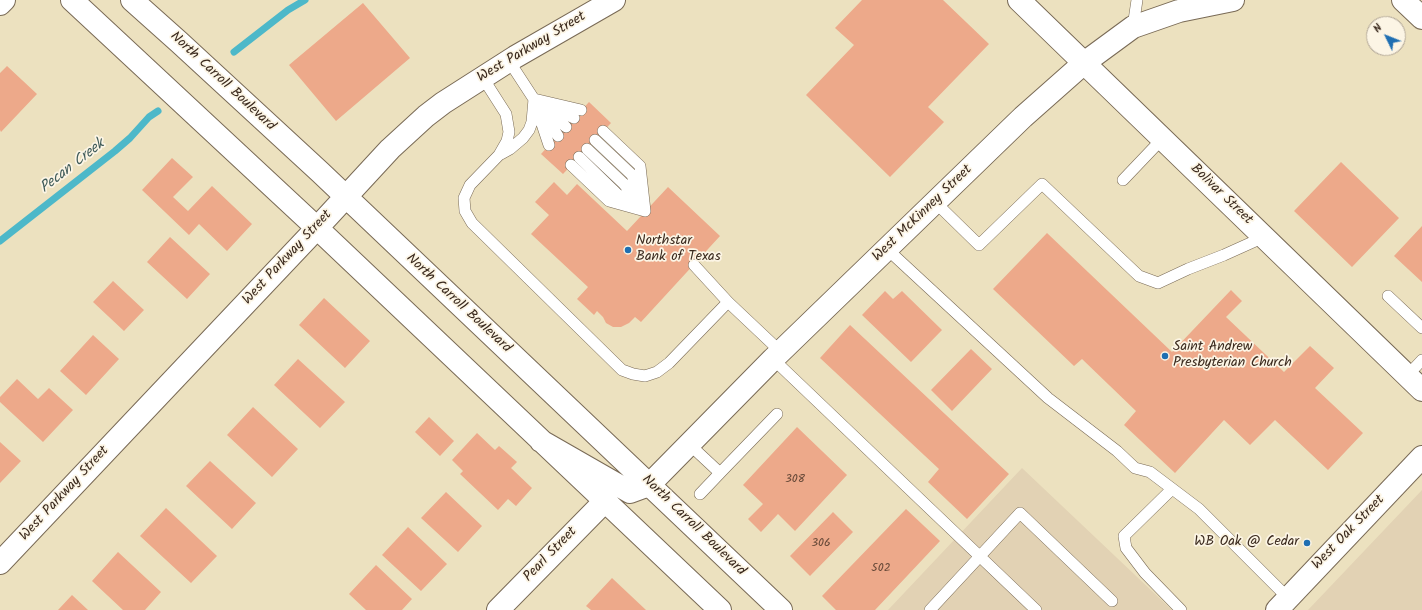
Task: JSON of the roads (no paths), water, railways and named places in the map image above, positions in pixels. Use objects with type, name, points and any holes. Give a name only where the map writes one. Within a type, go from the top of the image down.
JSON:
[{"type":"street","points":[[0,4],[4,0]]},
{"type":"street","points":[[72,0],[317,228],[720,610]]},
{"type":"street","name":"North Carroll Boulevard","points":[[132,0],[238,96],[781,610]]},
{"type":"street","name":"West Parkway Street","points":[[0,563],[390,149],[426,116],[443,103],[510,61],[614,0]]},
{"type":"street","name":"Bolivar Street","points":[[1019,0],[1415,383]]},
{"type":"street","name":"West McKinney Street","points":[[649,485],[777,356],[935,202],[1023,117],[1084,63],[1132,27],[1179,11],[1233,0]]},
{"type":"street","points":[[1403,0],[1422,18]]},
{"type":"street","points":[[541,441],[630,492],[649,485]]},
{"type":"street","name":"West Oak Street","points":[[1282,604],[1422,457]]},
{"type":"street","name":"Pearl Street","points":[[498,610],[605,501]]},
{"type":"lane","points":[[1132,27],[1137,0]]},
{"type":"lane","points":[[510,61],[558,136]]},
{"type":"lane","points":[[483,78],[506,114],[509,132],[507,141],[499,155],[470,185],[464,198],[465,211],[472,224],[622,370],[645,376],[657,372],[669,363],[728,302]]},
{"type":"lane","points":[[534,99],[578,114]]},
{"type":"lane","points":[[534,99],[566,127]]},
{"type":"lane","points":[[534,99],[549,145]]},
{"type":"lane","points":[[499,155],[510,149],[523,138],[529,130],[532,122],[534,99]]},
{"type":"lane","points":[[603,131],[640,166],[645,211]]},
{"type":"lane","points":[[1123,180],[1163,138]]},
{"type":"lane","points":[[595,140],[632,175],[645,211]]},
{"type":"lane","points":[[587,148],[624,184],[645,211]]},
{"type":"lane","points":[[575,161],[617,194],[645,211]]},
{"type":"lane","points":[[935,202],[979,245],[1042,184],[1139,276],[1158,284],[1188,269],[1264,237]]},
{"type":"lane","points":[[887,249],[1048,398],[1117,451],[1135,468],[1150,472],[1199,509],[1282,604]]},
{"type":"lane","points":[[694,265],[777,356],[1036,610]]},
{"type":"lane","points":[[1388,296],[1422,328]]},
{"type":"lane","points":[[1415,383],[1422,360]]},
{"type":"lane","points":[[700,494],[777,414]]},
{"type":"lane","points":[[690,445],[720,473]]},
{"type":"lane","points":[[1172,489],[1124,536],[1126,548],[1140,567],[1181,610]]},
{"type":"lane","points":[[930,610],[1020,513],[1112,601]]},
{"type":"waterway","name":"Pecan Creek","points":[[234,52],[288,10],[305,0]]},
{"type":"waterway","name":"Pecan Creek","points":[[0,241],[115,151],[130,138],[149,117],[158,111]]},
{"type":"place","name":"Northstar Bank of Texas","points":[[628,250]]},
{"type":"place","name":"Saint Andrew Presbyterian Church","points":[[1165,356]]},
{"type":"place","name":"WB Oak @ Cedar","points":[[1307,543]]}]
